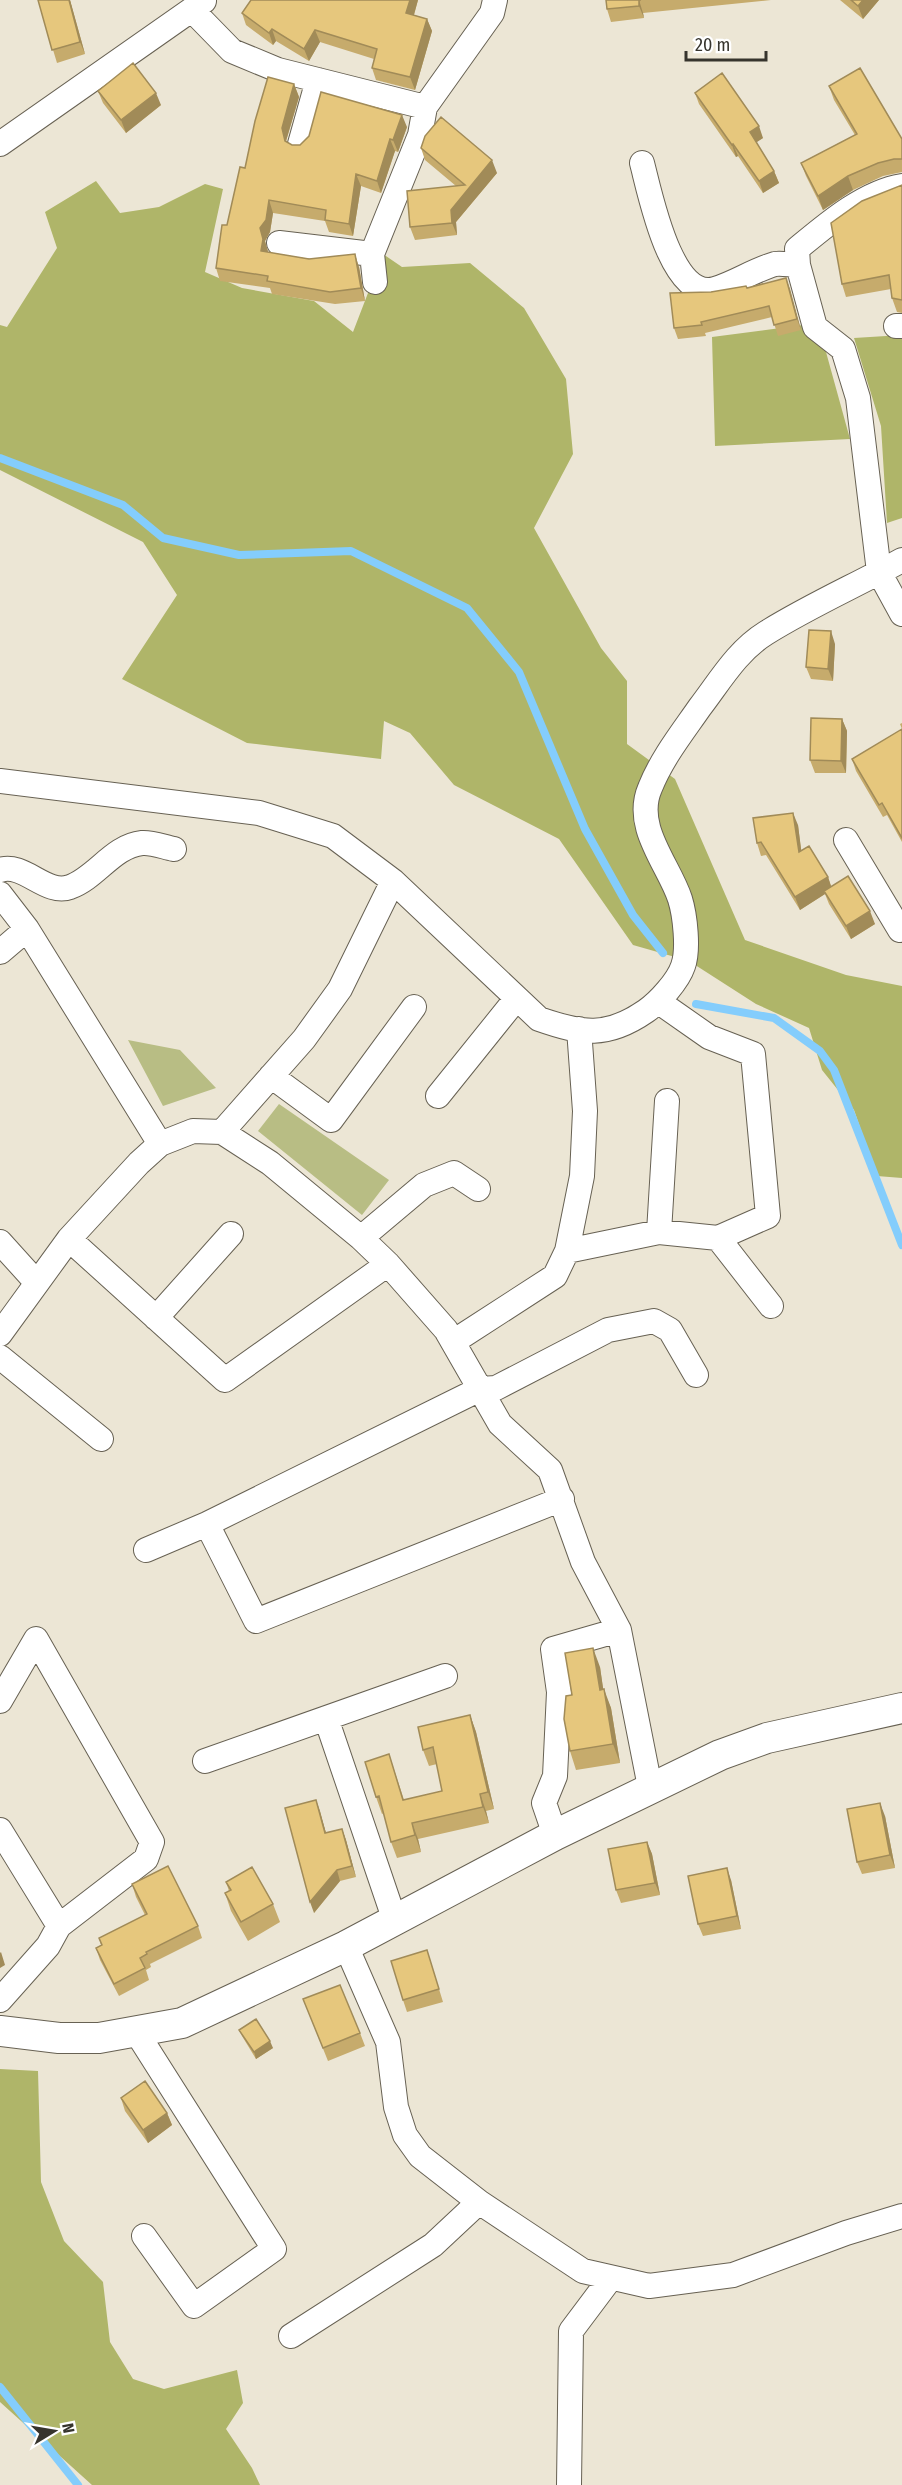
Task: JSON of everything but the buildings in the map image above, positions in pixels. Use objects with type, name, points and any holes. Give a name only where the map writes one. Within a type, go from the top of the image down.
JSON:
[{"type":"street","points":[[375,282],[372,254],[420,135],[424,108],[492,13],[495,0]]},
{"type":"street","points":[[0,144],[190,7],[232,51],[278,70],[424,108]]},
{"type":"street","points":[[300,144],[318,80]]},
{"type":"street","points":[[642,163],[669,253],[685,280],[696,289],[712,290],[777,264],[798,265]]},
{"type":"street","points":[[902,186],[888,188],[836,217],[797,249],[798,265],[815,327],[843,349],[858,398],[879,572],[902,614]]},
{"type":"street","points":[[279,243],[372,254]]},
{"type":"street","points":[[0,781],[259,813],[333,836],[393,881],[539,1019],[563,1027],[597,1032],[626,1025],[659,1002],[683,966],[686,929],[680,898],[653,844],[646,817],[648,790],[665,757],[739,654],[765,633],[902,560]]},
{"type":"street","points":[[846,840],[900,930],[902,929]]},
{"type":"street","points":[[0,870],[3,868],[15,870],[57,889],[71,887],[124,849],[142,843],[174,849]]},
{"type":"street","points":[[222,1132],[304,1039],[340,989],[393,881]]},
{"type":"street","points":[[0,894],[27,930],[160,1144]]},
{"type":"street","points":[[0,952],[27,930]]},
{"type":"street","points":[[438,1095],[516,999]]},
{"type":"street","points":[[567,1251],[659,1232],[718,1238],[768,1216],[753,1054],[709,1037],[659,1002]]},
{"type":"street","points":[[271,1076],[331,1120],[414,1007]]},
{"type":"street","points":[[453,1342],[555,1276],[567,1251],[582,1176],[585,1112],[579,1029]]},
{"type":"street","points":[[659,1232],[667,1101]]},
{"type":"street","points":[[0,1334],[69,1239],[139,1162],[160,1144],[193,1131],[222,1132],[270,1163],[361,1238],[388,1264],[446,1330],[501,1424],[550,1470],[583,1562],[619,1630],[650,1787]]},
{"type":"street","points":[[361,1238],[424,1185],[454,1173],[478,1189]]},
{"type":"street","points":[[156,1318],[231,1234]]},
{"type":"street","points":[[718,1238],[771,1306]]},
{"type":"street","points":[[69,1239],[225,1380],[388,1264]]},
{"type":"street","points":[[0,1242],[37,1283]]},
{"type":"street","points":[[146,1550],[207,1524],[480,1389],[496,1389],[608,1330],[654,1321],[670,1330],[696,1375]]},
{"type":"street","points":[[0,1357],[101,1439]]},
{"type":"street","points":[[207,1524],[256,1621],[562,1499]]},
{"type":"street","points":[[555,1835],[544,1803],[555,1776],[559,1692],[553,1648],[619,1630]]},
{"type":"street","points":[[0,1701],[36,1639],[152,1842],[146,1859],[59,1926],[48,1946],[0,2000]]},
{"type":"street","points":[[206,1761],[445,1676]]},
{"type":"street","points":[[0,2031],[59,2038],[99,2038],[182,2023],[346,1946],[555,1835],[720,1755],[767,1738],[902,1708]]},
{"type":"street","points":[[326,1718],[395,1921]]},
{"type":"street","points":[[0,1830],[59,1926]]},
{"type":"street","points":[[346,1946],[388,2042],[396,2107],[405,2135],[420,2156],[479,2202],[584,2271],[610,2279],[649,2286],[733,2275],[846,2233],[902,2216]]},
{"type":"street","points":[[137,2032],[274,2249],[194,2306],[144,2236]]},
{"type":"street","points":[[291,2336],[433,2245],[479,2202]]},
{"type":"street","points":[[569,2485],[571,2331],[610,2279]]},
{"type":"green space","points":[[96,181],[120,213],[159,207],[205,184],[223,189],[205,272],[242,288],[314,301],[353,332],[383,254],[402,267],[470,263],[524,308],[566,379],[573,454],[534,528],[601,648],[627,681],[627,744],[675,779],[745,940],[846,975],[902,986],[902,1178],[877,1176],[854,1110],[822,1070],[809,1028],[756,1004],[689,961],[633,945],[559,839],[454,785],[410,733],[384,721],[381,759],[247,743],[122,679],[177,595],[143,542],[0,470],[0,325],[7,327],[57,248],[45,212]]},
{"type":"green space","points":[[818,323],[850,439],[715,446],[712,337]]},
{"type":"green space","points":[[902,335],[902,518],[887,523],[881,426],[854,338]]},
{"type":"green space","points":[[128,1040],[180,1050],[216,1088],[163,1106]]},
{"type":"green space","points":[[279,1104],[389,1180],[362,1215],[258,1131]]},
{"type":"green space","points":[[0,2069],[38,2071],[41,2182],[64,2241],[103,2282],[110,2342],[133,2379],[164,2389],[237,2370],[243,2403],[226,2429],[252,2468],[260,2485],[92,2485],[0,2402]]},
{"type":"waterway","points":[[0,458],[123,505],[163,538],[239,555],[351,551],[467,608],[519,672],[585,829],[633,915],[663,953]]},
{"type":"waterway","points":[[696,1004],[774,1018],[820,1051],[834,1070],[902,1245]]},
{"type":"waterway","points":[[0,2387],[78,2485]]}]
